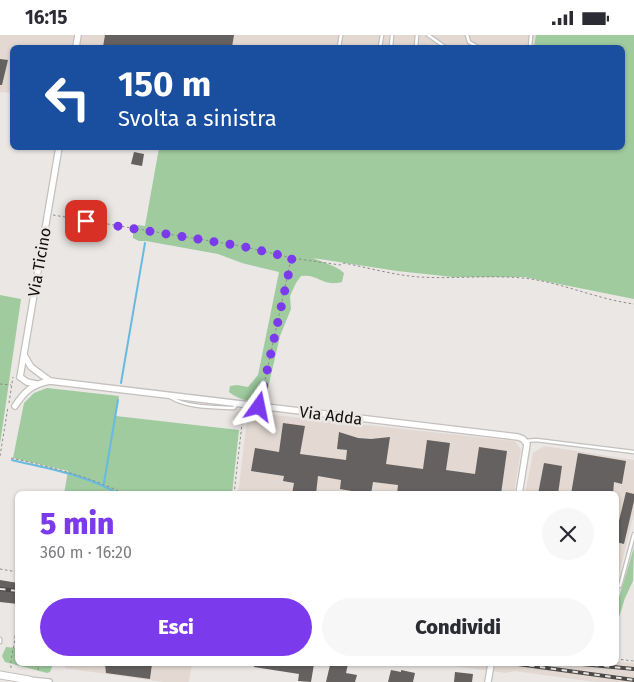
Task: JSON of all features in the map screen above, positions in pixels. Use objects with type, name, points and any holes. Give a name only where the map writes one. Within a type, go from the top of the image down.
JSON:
[{"type":"street","name":"Via Ticino","points":[[20,377],[58,150]]},
{"type":"street","name":"Via Adda","points":[[24,355],[31,373],[50,381],[525,440]]},
{"type":"street","points":[[20,377],[31,373]]},
{"type":"street","points":[[20,377],[28,382],[37,384]]},
{"type":"street","name":"Via Adda","points":[[15,406],[26,391],[37,384],[50,381]]},
{"type":"street","points":[[520,491],[527,449],[525,440]]},
{"type":"street","points":[[488,682],[491,666]]},
{"type":"street","points":[[0,675],[20,680],[49,682]]},
{"type":"lane","points":[[428,35],[442,45]]},
{"type":"lane","points":[[467,35],[469,41],[475,45]]},
{"type":"lane","name":"Via Adda","points":[[525,440],[634,452]]},
{"type":"lane","points":[[620,586],[634,533]]},
{"type":"path","points":[[47,214],[241,246],[292,258],[340,265],[344,263],[417,277],[524,279],[566,286],[614,301],[634,304]]},
{"type":"path","points":[[259,407],[292,258]]},
{"type":"path","points":[[0,383],[12,385]]},
{"type":"path","points":[[234,491],[243,415]]},
{"type":"path","points":[[11,457],[68,471],[106,484],[119,491]]},
{"type":"path","points":[[0,569],[15,571]]},
{"type":"path","points":[[12,668],[11,662],[15,642]]},
{"type":"path","points":[[619,659],[634,661]]},
{"type":"path","points":[[38,670],[39,666]]},
{"type":"shaded area","points":[[0,35],[536,35],[534,45],[10,45],[10,93],[0,92]]},
{"type":"shaded area","points":[[248,412],[515,441],[521,449],[514,491],[238,491]]},
{"type":"shaded area","points":[[544,446],[634,460],[634,514],[619,574],[619,491],[526,491],[533,453]]},
{"type":"shaded area","points":[[619,661],[634,663],[634,682],[595,682],[514,671],[506,673],[453,666],[619,666]]},
{"type":"shaded area","points":[[66,666],[192,666],[189,682],[163,682],[65,668]]},
{"type":"green space","points":[[536,35],[634,35],[634,299],[524,277],[453,277],[397,271],[313,258],[333,266],[344,273],[342,282],[329,283],[312,277],[301,276],[290,296],[291,309],[280,336],[265,401],[255,402],[246,400],[229,392],[230,386],[248,387],[258,375],[279,272],[242,263],[218,254],[139,241],[133,238],[133,233],[138,225],[145,226],[159,150],[625,150],[625,45],[534,45]]},
{"type":"green space","points":[[0,295],[21,299],[0,444]]},
{"type":"green space","points":[[47,388],[119,396],[116,416],[239,430],[232,491],[65,491],[68,471],[13,458],[24,403],[34,393]]},
{"type":"green space","points":[[634,547],[633,581],[619,617],[619,598]]},
{"type":"green space","points":[[6,647],[15,648],[15,665],[5,662],[2,656]]},
{"type":"green space","points":[[20,666],[52,666],[50,672],[47,673]]},
{"type":"building","points":[[105,35],[234,35],[232,45],[103,45]]},
{"type":"building","points":[[0,59],[8,60],[2,85],[0,85]]},
{"type":"building","points":[[134,152],[144,154],[142,166],[131,164]]},
{"type":"building","points":[[283,423],[305,426],[300,454],[346,460],[347,450],[337,449],[339,432],[358,438],[390,437],[386,464],[423,469],[427,440],[450,443],[446,470],[475,474],[479,447],[507,451],[501,491],[397,491],[398,485],[373,482],[372,491],[352,491],[340,489],[341,480],[318,476],[316,491],[293,491],[294,483],[283,481],[284,476],[251,471],[255,448],[279,452]]},
{"type":"building","points":[[578,453],[626,461],[622,484],[614,482],[613,491],[572,491]]},
{"type":"building","points":[[544,463],[562,466],[558,491],[539,491]]},
{"type":"building","points":[[626,492],[634,494],[624,544],[619,543],[619,521]]},
{"type":"building","points":[[0,580],[15,582],[15,604],[0,602]]},
{"type":"building","points":[[105,666],[152,666],[150,679],[106,673]]},
{"type":"building","points":[[314,666],[311,682],[298,681],[299,674],[254,667]]},
{"type":"building","points":[[330,666],[348,666],[346,673],[357,675],[355,682],[326,682]]},
{"type":"building","points":[[391,670],[415,673],[413,682],[388,682]]},
{"type":"building","points":[[455,672],[473,674],[472,682],[454,682]]},
{"type":"waterway","points":[[121,383],[145,243]]},
{"type":"waterway","points":[[104,483],[118,400]]},
{"type":"waterway","points":[[12,460],[80,477],[113,491]]},
{"type":"railway","points":[[0,589],[15,591]]},
{"type":"railway","points":[[532,666],[634,680]]},
{"type":"railway","points":[[603,666],[634,669]]},
{"type":"route","points":[[86,221],[241,246],[292,258],[259,407]]}]
